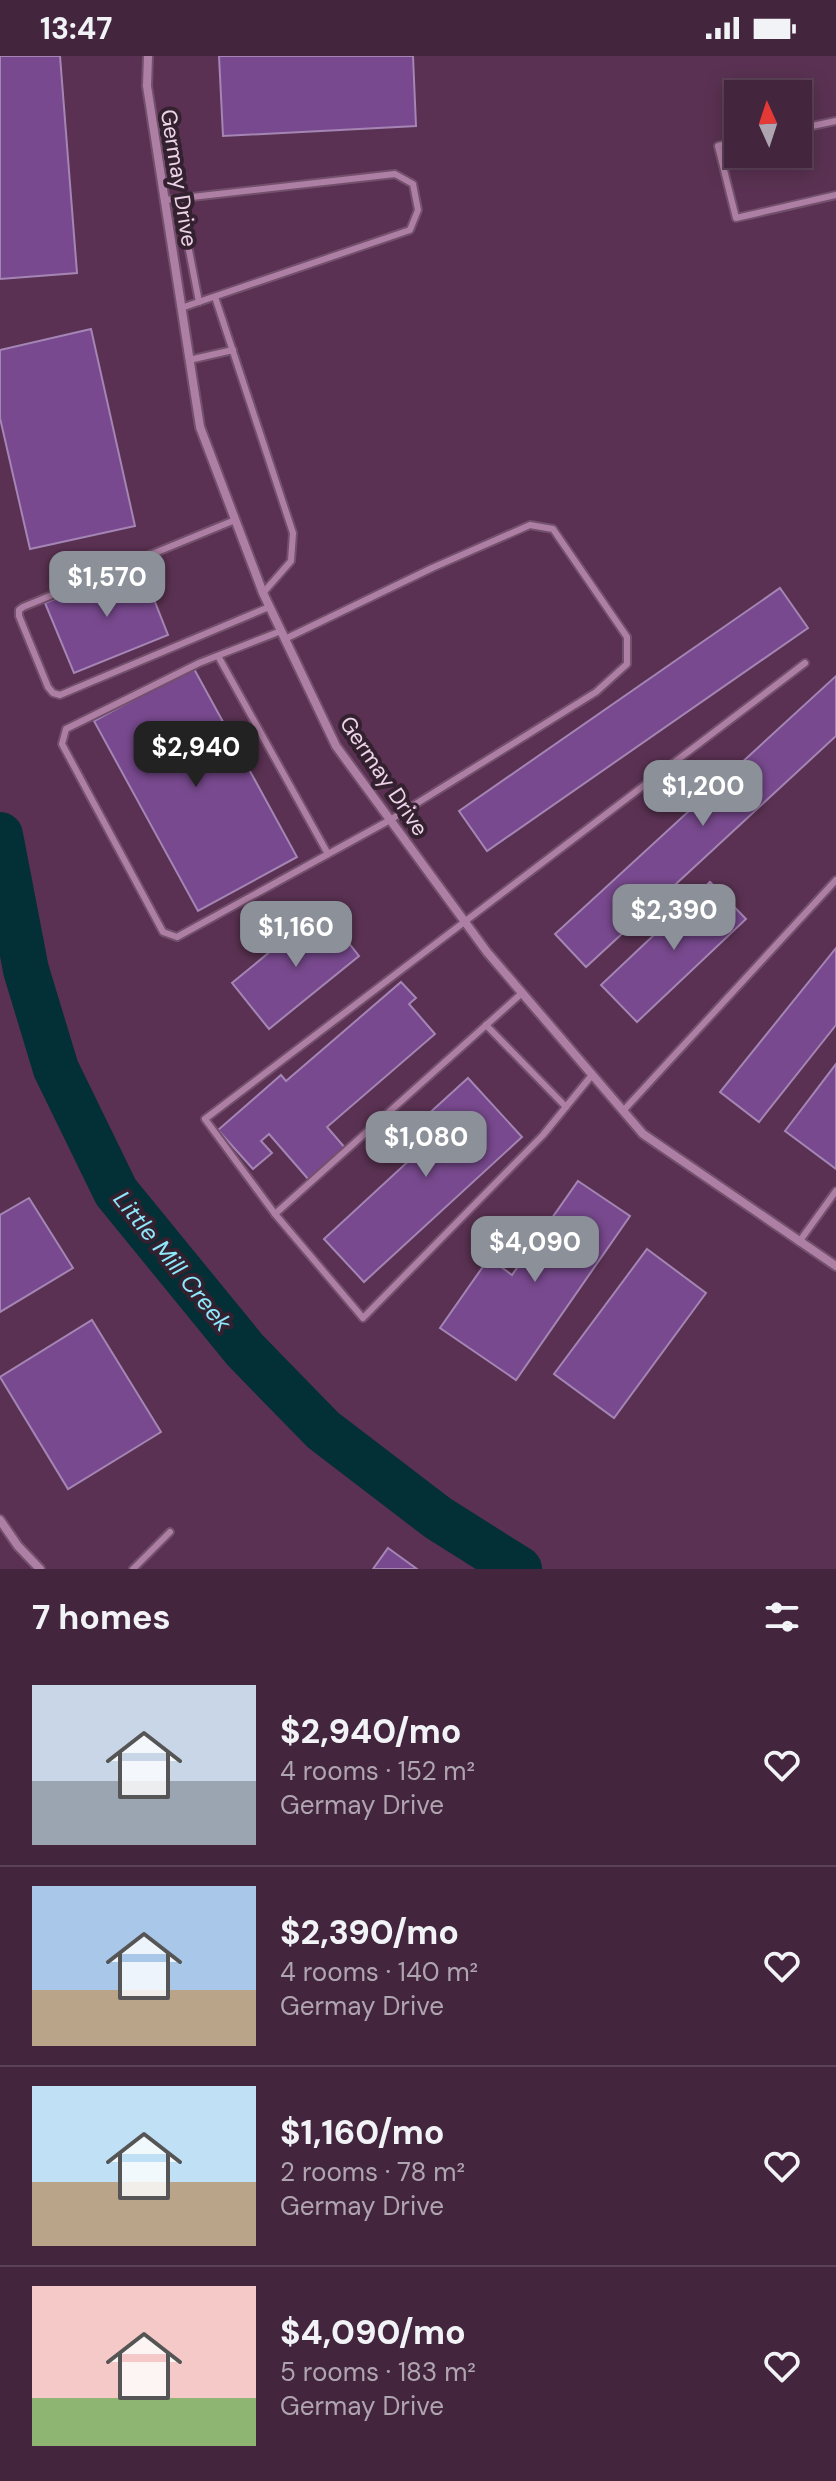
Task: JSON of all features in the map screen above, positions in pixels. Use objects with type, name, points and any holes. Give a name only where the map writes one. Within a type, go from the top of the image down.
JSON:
[{"type":"street","name":"Germay Drive","points":[[148,56],[147,86],[200,427],[263,593],[336,746],[464,921],[643,1134],[836,1266]]},
{"type":"street","points":[[0,1520],[18,1546],[40,1569]]},
{"type":"lane","points":[[812,126],[836,121]]},
{"type":"lane","points":[[724,144],[718,146],[736,218],[836,195]]},
{"type":"lane","points":[[165,200],[395,174],[413,184],[418,210],[410,230],[181,308]]},
{"type":"lane","points":[[179,198],[199,302]]},
{"type":"lane","points":[[215,297],[293,533],[291,561],[263,593]]},
{"type":"lane","points":[[189,360],[233,350]]},
{"type":"lane","points":[[235,520],[23,607],[19,610],[19,616],[48,687],[60,695],[269,607]]},
{"type":"lane","points":[[530,525],[553,529],[627,637],[627,664],[596,692],[390,820],[177,937],[163,932],[62,744],[66,729],[218,656],[283,635],[530,525]]},
{"type":"lane","points":[[218,656],[328,854]]},
{"type":"lane","points":[[592,1075],[543,1135],[363,1318],[275,1214],[205,1119],[805,663]]},
{"type":"lane","points":[[623,1111],[836,880]]},
{"type":"lane","points":[[275,1214],[522,993]]},
{"type":"lane","points":[[486,1025],[566,1107]]},
{"type":"lane","points":[[799,1242],[836,1191]]},
{"type":"lane","points":[[133,1569],[142,1566],[170,1532]]},
{"type":"building","points":[[0,56],[60,56],[77,273],[0,279]]},
{"type":"building","points":[[219,56],[413,56],[416,126],[223,136]]},
{"type":"building","points":[[91,329],[135,526],[30,549],[0,418],[0,350]]},
{"type":"building","points":[[140,564],[168,635],[74,673],[45,603]]},
{"type":"building","points":[[780,588],[808,628],[487,851],[459,811]]},
{"type":"building","points":[[193,667],[297,857],[198,911],[94,721]]},
{"type":"building","points":[[836,676],[836,736],[586,967],[555,934]]},
{"type":"building","points":[[710,882],[746,919],[637,1022],[601,985]]},
{"type":"building","points":[[322,909],[359,956],[269,1029],[232,983]]},
{"type":"building","points":[[836,948],[836,1025],[759,1122],[720,1092]]},
{"type":"building","points":[[401,982],[416,998],[409,1004],[435,1034],[327,1127],[346,1149],[309,1180],[269,1134],[261,1141],[272,1153],[253,1169],[218,1130],[281,1075],[286,1081]]},
{"type":"building","points":[[836,1064],[836,1169],[785,1131]]},
{"type":"building","points":[[468,1078],[522,1137],[364,1282],[324,1239],[427,1144],[413,1128]]},
{"type":"building","points":[[578,1181],[630,1216],[516,1380],[440,1328],[489,1258],[512,1275]]},
{"type":"building","points":[[29,1198],[73,1268],[0,1312],[0,1215]]},
{"type":"building","points":[[647,1249],[706,1293],[614,1418],[554,1374]]},
{"type":"building","points":[[92,1320],[161,1432],[68,1489],[0,1377]]},
{"type":"building","points":[[388,1548],[417,1569],[373,1569]]},
{"type":"waterway","name":"Little Mill Creek","points":[[0,835],[26,970],[56,1069],[116,1192],[245,1350],[323,1430],[438,1518],[519,1569]]}]
